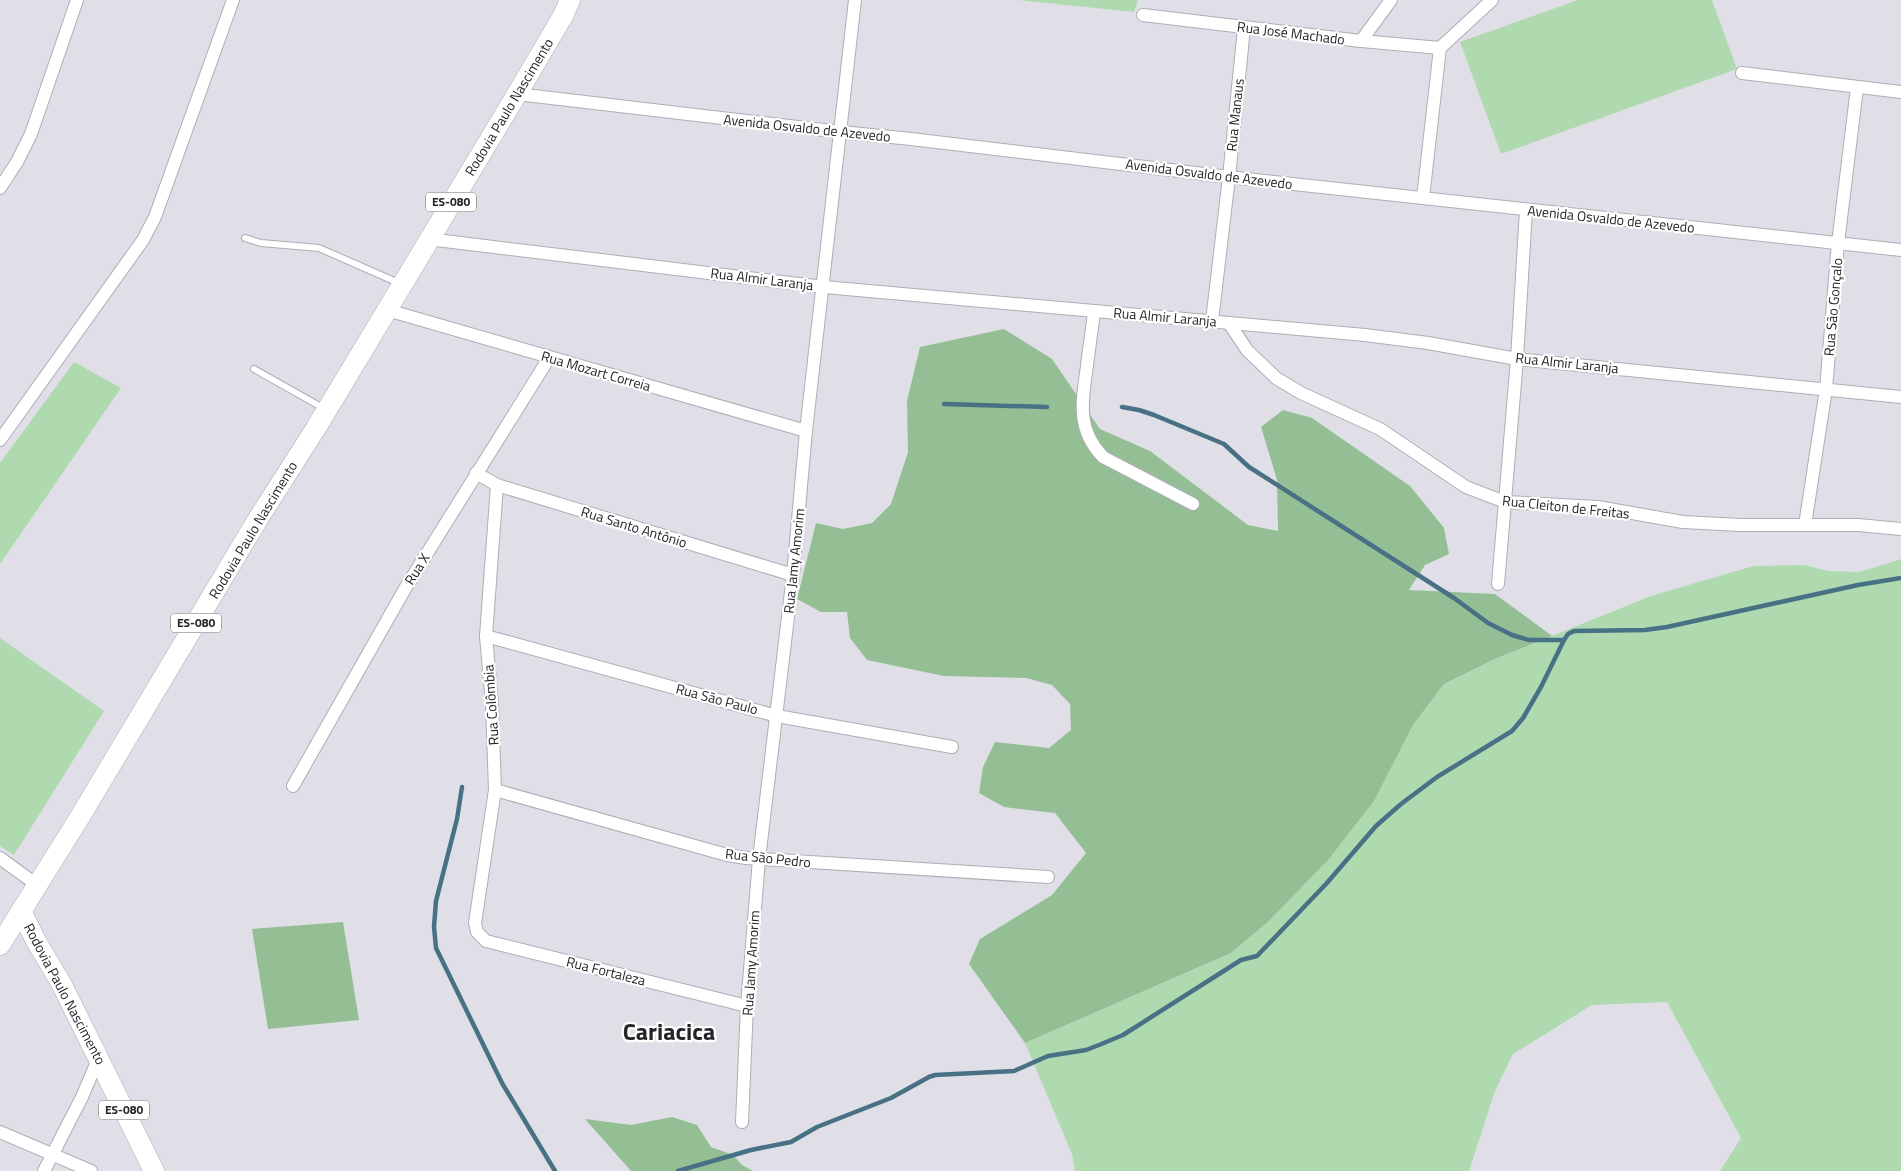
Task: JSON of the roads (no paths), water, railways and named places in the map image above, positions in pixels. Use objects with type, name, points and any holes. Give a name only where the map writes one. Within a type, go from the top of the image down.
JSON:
[{"type":"main road","name":"Rodovia Paulo Nascimento","points":[[154,1171],[62,983],[36,941],[21,911],[387,310],[517,94],[563,16],[570,0]]},
{"type":"main road","points":[[0,945],[21,911]]},
{"type":"street","points":[[0,188],[17,162],[30,134],[77,0]]},
{"type":"street","points":[[0,440],[142,240],[151,224],[233,0]]},
{"type":"street","name":"Rua Jamy Amorim","points":[[742,1122],[747,1006],[758,859],[793,576],[806,431],[824,287],[854,0]]},
{"type":"street","points":[[1361,41],[1391,0]]},
{"type":"street","points":[[1423,198],[1440,48],[1492,0]]},
{"type":"street","name":"Rua José Machado","points":[[1143,15],[1361,41],[1440,48]]},
{"type":"street","name":"Rua Manaus","points":[[1212,321],[1244,28]]},
{"type":"street","points":[[1742,73],[1901,92]]},
{"type":"street","name":"Rua São Gonçalo","points":[[1805,525],[1826,389],[1838,243],[1858,88]]},
{"type":"street","name":"Avenida Osvaldo de Azevedo","points":[[517,94],[840,132],[911,138],[1229,177],[1901,250]]},
{"type":"street","points":[[1498,584],[1517,359],[1526,210]]},
{"type":"street","name":"Rua Almir Laranja","points":[[428,239],[824,287],[1212,321],[1419,342],[1517,359],[1901,397]]},
{"type":"street","name":"Rua Mozart Correia","points":[[387,310],[806,431]]},
{"type":"street","points":[[1094,312],[1082,403],[1086,433],[1093,447],[1103,457],[1193,504]]},
{"type":"street","name":"Rua Cleiton de Freitas","points":[[1229,323],[1247,350],[1276,378],[1301,393],[1380,429],[1466,487],[1504,502],[1598,507],[1683,522],[1740,525],[1858,525],[1901,529]]},
{"type":"street","name":"Rua X","points":[[293,786],[406,587],[549,358]]},
{"type":"street","name":"Rua Santo Antônio","points":[[476,473],[497,485],[793,576]]},
{"type":"street","name":"Rua Colômbia","points":[[476,923],[495,790],[492,705],[486,636],[497,485]]},
{"type":"street","name":"Rua São Paulo","points":[[486,636],[777,716],[952,747]]},
{"type":"street","name":"Rua São Pedro","points":[[495,790],[727,855],[758,859],[1048,877]]},
{"type":"street","points":[[0,858],[37,886]]},
{"type":"street","name":"Rua Fortaleza","points":[[476,923],[477,932],[486,942],[747,1006]]},
{"type":"street","points":[[44,1171],[82,1097],[99,1057]]},
{"type":"street","points":[[0,1132],[91,1171]]},
{"type":"lane","points":[[245,238],[261,243],[320,248],[402,284]]},
{"type":"lane","points":[[254,369],[326,410]]},
{"type":"waterway","points":[[944,404],[1047,407]]},
{"type":"waterway","points":[[1122,407],[1154,415],[1224,444],[1249,467],[1454,598],[1488,623],[1512,635],[1529,640],[1564,640]]},
{"type":"waterway","points":[[678,1171],[751,1150],[791,1142],[817,1127],[891,1098],[935,1075],[1014,1071],[1048,1056],[1086,1050],[1123,1035],[1241,960],[1257,956],[1326,884],[1376,826],[1437,777],[1512,731],[1523,718],[1541,687],[1564,640],[1568,634],[1574,631],[1645,630],[1667,627],[1858,585],[1901,578]]},
{"type":"waterway","points":[[462,787],[457,819],[436,901],[434,927],[436,948],[502,1083],[555,1171]]},
{"type":"district","name":"Cariacica","points":[[669,1032]]}]
